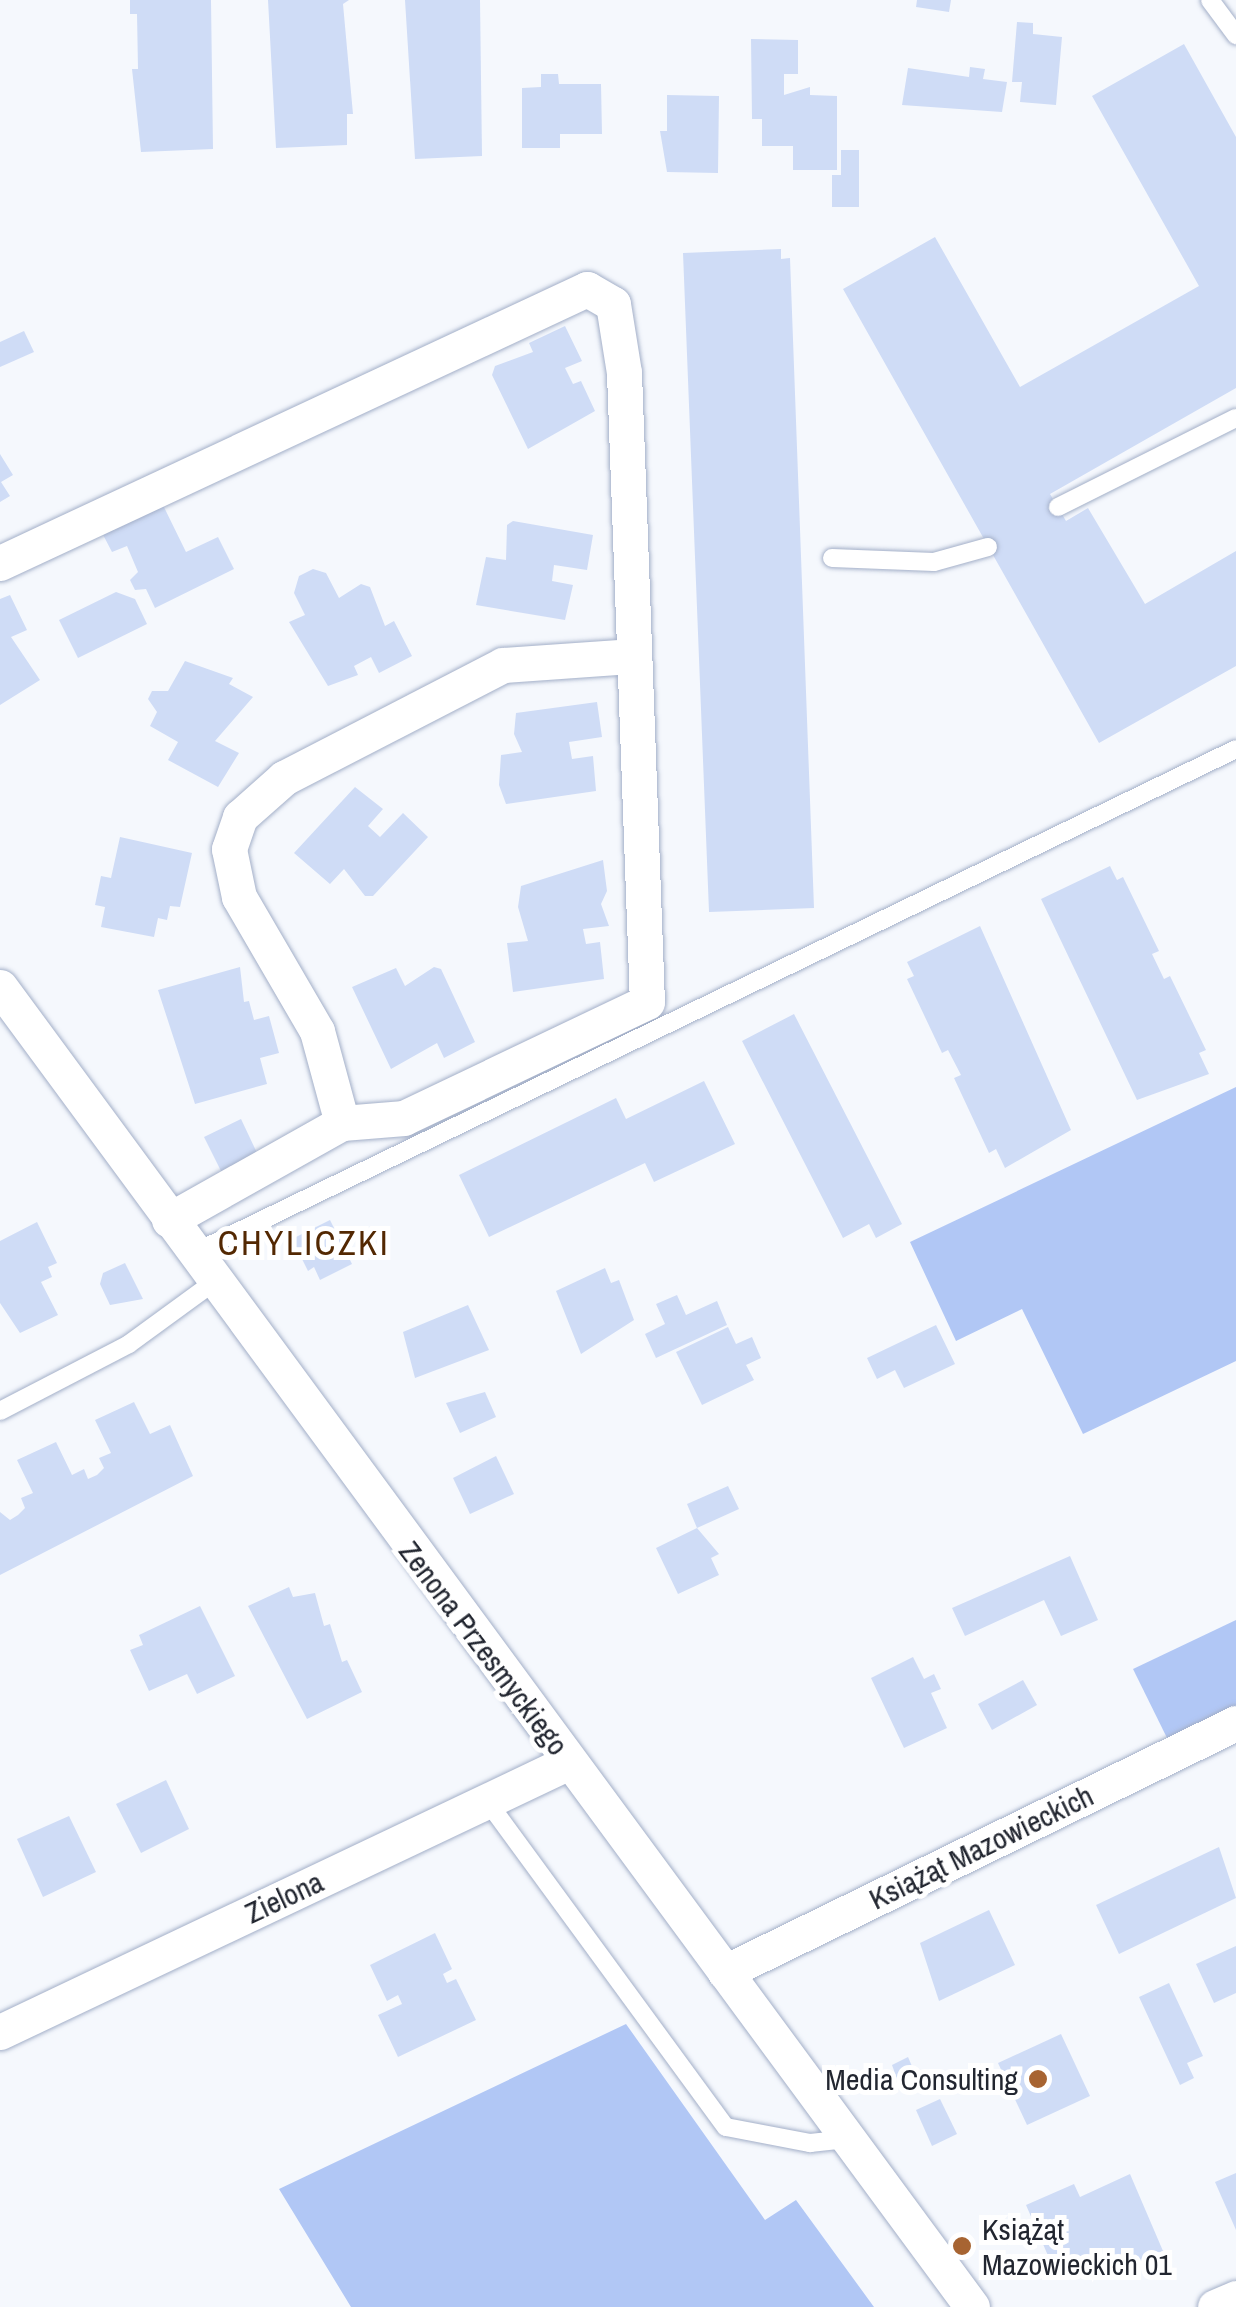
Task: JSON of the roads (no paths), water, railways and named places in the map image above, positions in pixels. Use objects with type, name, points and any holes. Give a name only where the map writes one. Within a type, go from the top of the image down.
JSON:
[{"type":"street","points":[[0,562],[587,289],[604,294],[620,319],[647,1002],[404,1118],[342,1123],[169,1220]]},
{"type":"street","points":[[342,1123],[317,1031],[239,898],[229,849],[240,817],[284,778],[503,664],[631,656]]},
{"type":"street","name":"Zenona Przesmyckiego","points":[[0,988],[972,2307]]},
{"type":"street","name":"Książąt Mazowieckich","points":[[725,1972],[1236,1723]]},
{"type":"street","name":"Zielona","points":[[0,2032],[569,1762]]},
{"type":"street","points":[[1215,2307],[1236,2298]]},
{"type":"lane","points":[[1210,0],[1236,35]]},
{"type":"lane","points":[[1058,507],[1236,418]]},
{"type":"lane","points":[[832,558],[934,562],[988,547]]},
{"type":"lane","points":[[0,1411],[118,1350],[204,1268],[1236,749]]},
{"type":"lane","points":[[487,1801],[726,2128],[810,2143],[847,2138]]},
{"type":"place","name":"Media Consulting","points":[[1038,2079]]},
{"type":"place","name":"Książąt Mazowieckich 01","points":[[962,2246]]},
{"type":"district","name":"CHYLICZKI","points":[[304,1243]]}]
